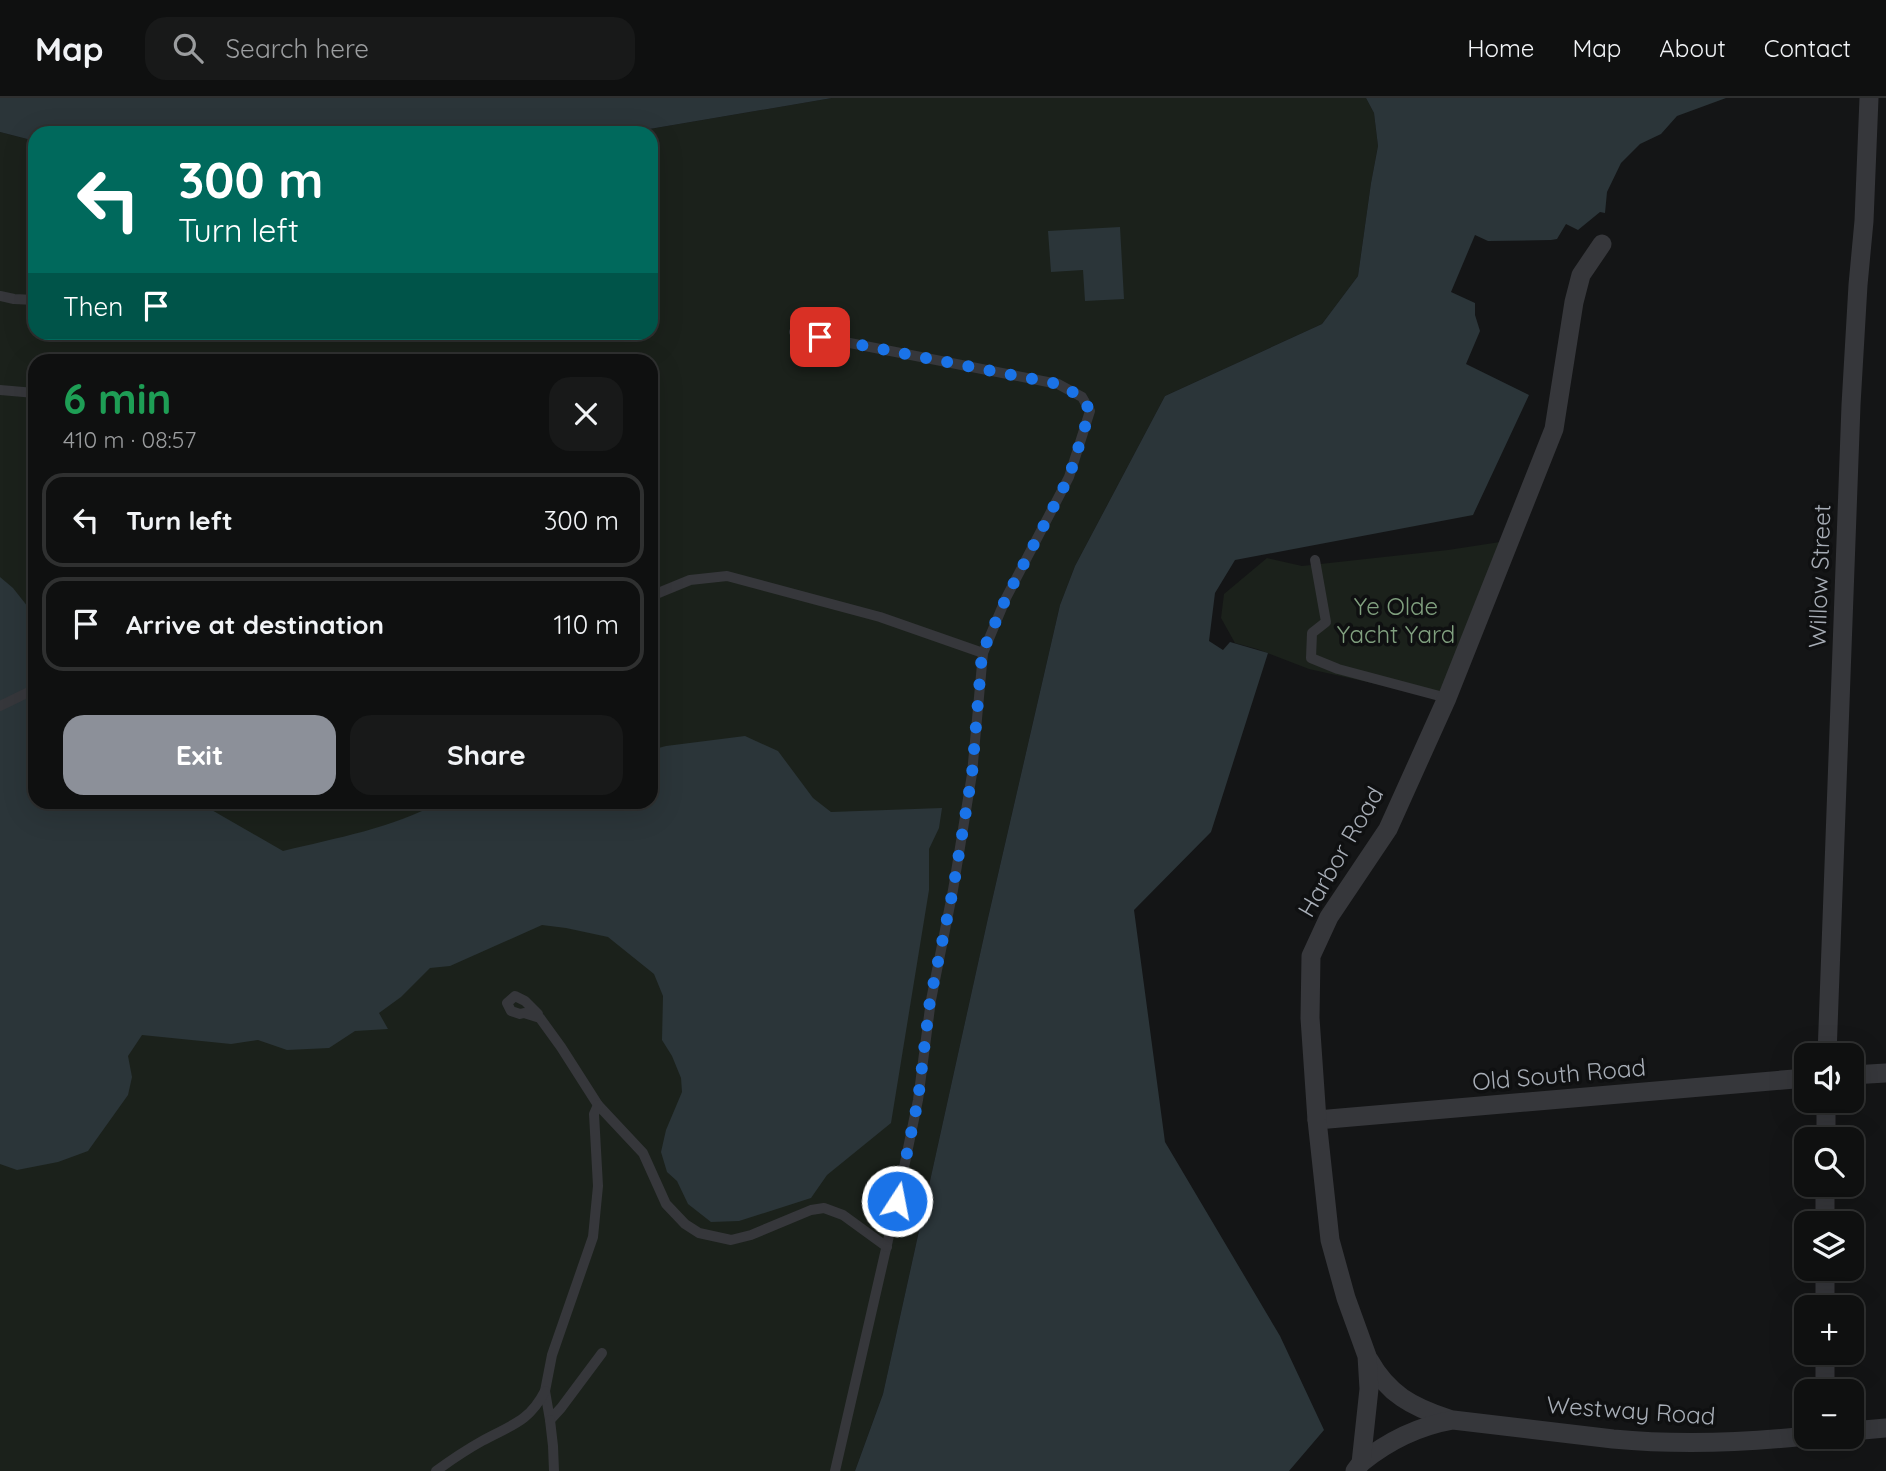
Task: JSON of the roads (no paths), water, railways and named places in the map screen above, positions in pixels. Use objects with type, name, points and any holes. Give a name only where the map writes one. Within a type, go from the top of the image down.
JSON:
[{"type":"street","name":"Willow Street","points":[[1826,1043],[1851,405],[1870,98]]},
{"type":"street","name":"Harbor Road","points":[[1358,1467],[1369,1389],[1367,1356],[1346,1298],[1330,1240],[1317,1120],[1310,1018],[1311,956],[1329,917],[1388,829],[1447,698],[1554,429],[1574,302],[1581,275],[1602,244]]},
{"type":"street","points":[[1864,1074],[1886,1073]]},
{"type":"street","name":"Old South Road","points":[[1317,1120],[1794,1080]]},
{"type":"street","name":"Westway Road","points":[[1367,1356],[1378,1376],[1403,1400],[1427,1412],[1453,1420],[1616,1439],[1707,1443],[1794,1437]]},
{"type":"street","name":"Westway Road","points":[[1358,1467],[1375,1451],[1412,1432],[1429,1424],[1453,1420]]},
{"type":"street","points":[[1864,1430],[1886,1428]]},
{"type":"lane","points":[[0,296],[28,300]]},
{"type":"lane","points":[[793,332],[1058,384],[1082,397],[1090,411],[1069,477],[1006,598],[982,653],[972,774],[953,890],[930,1000],[918,1100],[835,1471]]},
{"type":"lane","points":[[0,390],[28,392]]},
{"type":"lane","points":[[1315,560],[1326,622],[1312,634],[1311,658],[1338,669],[1447,698]]},
{"type":"lane","points":[[658,593],[690,580],[727,576],[880,617],[982,653]]},
{"type":"lane","points":[[0,706],[28,692]]},
{"type":"lane","points":[[538,1014],[525,1001],[515,996],[507,1003],[510,1012],[540,1018],[598,1105],[643,1153],[666,1204],[685,1224],[713,1238],[731,1240],[751,1235],[811,1210],[824,1208],[843,1216],[887,1247]]},
{"type":"lane","points":[[436,1471],[460,1454],[521,1420],[537,1407],[545,1391],[552,1355],[593,1237],[598,1186],[594,1114],[598,1105]]},
{"type":"lane","points":[[550,1420],[602,1353]]},
{"type":"lane","points":[[545,1391],[554,1471]]},
{"type":"park label","name":"Ye Olde Yacht Yard","points":[[1396,621]]}]
